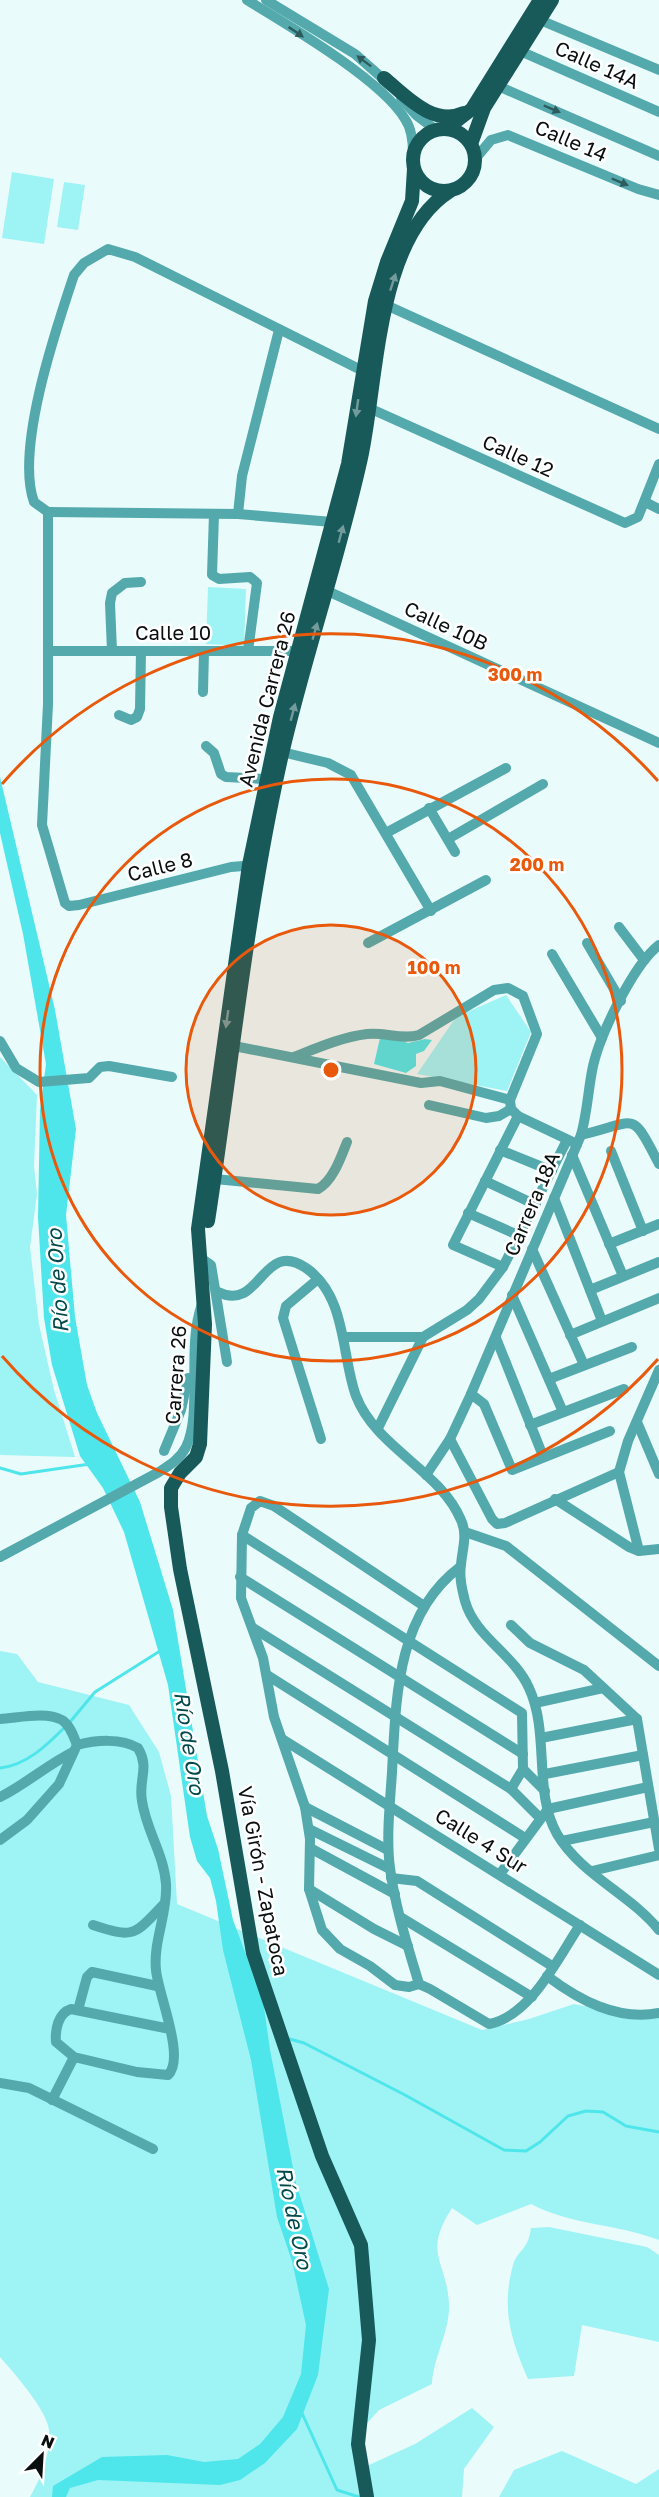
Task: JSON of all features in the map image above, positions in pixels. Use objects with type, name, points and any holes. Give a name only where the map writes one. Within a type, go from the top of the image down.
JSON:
[{"type":"main road","points":[[441,129],[461,134],[471,144],[476,158],[469,180],[450,191],[428,187],[414,169],[413,154],[419,141],[472,109],[540,0]]},
{"type":"main road","points":[[471,144],[480,115],[552,0]]},
{"type":"main road","points":[[384,78],[431,114],[450,117],[472,109]]},
{"type":"main road","name":"Avenida Carrera 26","points":[[202,1304],[198,1229],[255,865],[321,588],[332,522],[348,464],[375,301],[387,262],[412,201],[414,169]]},
{"type":"main road","name":"Avenida Carrera 26","points":[[201,1253],[207,1232],[234,1046],[266,779],[298,651],[321,588],[361,459],[386,305],[403,255],[419,220],[431,203],[450,191]]},
{"type":"main road","name":"Vía Girón - Zapatoca","points":[[202,1304],[205,1368],[200,1444],[196,1457],[174,1481],[171,1507],[180,1569],[233,1833],[253,1953],[273,2020],[326,2167],[361,2245],[369,2340],[358,2444],[367,2493]]},
{"type":"street","points":[[248,0],[383,93],[406,119],[413,154]]},
{"type":"street","points":[[266,0],[355,54],[384,78],[416,115],[441,129]]},
{"type":"street","points":[[540,20],[659,70]]},
{"type":"street","name":"Calle 14A","points":[[520,51],[659,112]]},
{"type":"street","name":"Calle 14","points":[[498,86],[659,156]]},
{"type":"street","name":"Calle 14","points":[[476,158],[491,140],[508,135],[638,189],[659,195]]},
{"type":"street","points":[[332,522],[214,513],[48,512],[34,502],[29,487],[38,395],[74,275],[84,263],[108,249],[135,257],[363,371]]},
{"type":"street","points":[[386,305],[659,429]]},
{"type":"street","points":[[238,514],[242,476],[279,330]]},
{"type":"street","name":"Calle 12","points":[[369,408],[619,520],[631,522],[638,517],[645,502]]},
{"type":"street","points":[[659,464],[645,502],[659,509]]},
{"type":"street","points":[[48,512],[48,651]]},
{"type":"street","points":[[214,513],[212,575],[219,579],[250,577],[257,583],[248,651]]},
{"type":"street","points":[[112,651],[110,603],[112,593],[116,587],[125,583],[141,582]]},
{"type":"street","name":"Calle 10B","points":[[321,588],[659,743]]},
{"type":"street","name":"Calle 10","points":[[48,651],[298,651]]},
{"type":"street","name":"Calle 8","points":[[48,651],[47,758],[42,825],[65,903],[69,906],[255,865]]},
{"type":"street","points":[[119,716],[131,720],[137,717],[140,709],[141,651]]},
{"type":"street","points":[[203,692],[204,651]]},
{"type":"street","points":[[206,746],[214,753],[220,774],[226,777],[266,779]]},
{"type":"street","points":[[282,752],[328,763],[351,775],[431,911]]},
{"type":"street","points":[[386,833],[506,768]]},
{"type":"street","points":[[447,838],[543,784]]},
{"type":"street","points":[[429,808],[455,852]]},
{"type":"street","points":[[368,943],[486,880]]},
{"type":"street","points":[[619,927],[644,960]]},
{"type":"street","points":[[587,943],[621,1001]]},
{"type":"street","name":"Carrera 18A","points":[[426,1475],[450,1439],[471,1394],[572,1155],[575,1140],[588,1106],[592,1070],[602,1038],[644,960],[659,945]]},
{"type":"street","points":[[552,954],[602,1038]]},
{"type":"street","points":[[294,1057],[357,1036],[370,1034],[411,1037],[419,1035],[494,990],[508,988],[523,996],[537,1034],[500,1150],[453,1245],[503,1268]]},
{"type":"street","points":[[0,1041],[16,1068],[39,1082],[89,1078],[100,1067],[109,1066],[172,1077]]},
{"type":"street","points":[[234,1046],[421,1083],[440,1081],[513,1108],[575,1140]]},
{"type":"street","points":[[429,1105],[486,1118],[494,1118],[513,1108]]},
{"type":"street","points":[[344,1337],[423,1337],[467,1310],[479,1299],[503,1268],[552,1171],[575,1140],[621,1123],[632,1123],[640,1127],[659,1164]]},
{"type":"street","points":[[215,1179],[318,1189],[324,1186],[341,1159],[347,1142]]},
{"type":"street","points":[[500,1150],[552,1171]]},
{"type":"street","points":[[611,1151],[643,1231]]},
{"type":"street","points":[[572,1155],[623,1276]]},
{"type":"street","points":[[484,1181],[536,1205]]},
{"type":"street","points":[[554,1198],[602,1321]]},
{"type":"street","points":[[468,1213],[520,1236]]},
{"type":"street","points":[[609,1244],[659,1224]]},
{"type":"street","points":[[532,1249],[584,1365]]},
{"type":"street","points":[[201,1253],[211,1265],[218,1292],[227,1362]]},
{"type":"street","points":[[218,1292],[232,1297],[244,1295],[271,1266],[285,1260],[304,1266],[318,1279],[335,1310],[344,1337],[356,1396],[378,1428],[426,1475],[455,1509],[465,1532],[460,1567],[462,1587],[470,1614],[483,1633],[521,1672],[535,1703],[541,1738],[545,1791],[544,1813],[500,1874]]},
{"type":"street","points":[[590,1290],[659,1262]]},
{"type":"street","points":[[318,1279],[286,1306],[283,1318],[321,1438]]},
{"type":"street","points":[[512,1296],[563,1412]]},
{"type":"street","points":[[570,1335],[659,1298]]},
{"type":"street","name":"Carrera 26","points":[[0,1557],[159,1472],[180,1456],[190,1434],[195,1323],[202,1304]]},
{"type":"street","points":[[378,1428],[423,1337]]},
{"type":"street","points":[[496,1338],[543,1456]]},
{"type":"street","points":[[549,1379],[632,1347]]},
{"type":"street","points":[[164,1451],[181,1410],[193,1357]]},
{"type":"street","points":[[639,1551],[618,1472],[659,1370]]},
{"type":"street","points":[[530,1425],[624,1389]]},
{"type":"street","points":[[471,1394],[484,1404],[511,1470],[610,1431]]},
{"type":"street","points":[[637,1422],[659,1474]]},
{"type":"street","points":[[450,1439],[492,1519],[497,1524],[505,1523],[618,1472]]},
{"type":"street","points":[[555,1499],[620,1543],[639,1551],[659,1549]]},
{"type":"street","points":[[419,1984],[409,1987],[395,1985],[329,1940],[322,1930],[309,1889],[310,1848],[305,1807],[274,1717],[267,1675],[241,1598],[242,1535],[254,1504],[260,1501],[267,1503],[424,1606]]},
{"type":"street","points":[[465,1532],[506,1546],[659,1666]]},
{"type":"street","points":[[242,1535],[408,1643],[522,1713],[523,1769],[511,1789]]},
{"type":"street","points":[[460,1567],[447,1577],[424,1606],[408,1643],[395,1716],[388,1850],[395,1894],[419,1984],[489,2024],[510,2017],[532,1997],[580,1926]]},
{"type":"street","points":[[240,1577],[523,1754]]},
{"type":"street","points":[[511,1625],[530,1643],[577,1665],[637,1719],[659,1849]]},
{"type":"street","points":[[252,1628],[511,1789],[544,1813],[562,1841],[592,1871],[659,1929]]},
{"type":"street","points":[[267,1675],[393,1757],[525,1838]]},
{"type":"street","points":[[535,1703],[603,1688]]},
{"type":"street","points":[[0,1719],[39,1717],[66,1724],[75,1748],[59,1784],[27,1820],[0,1840]]},
{"type":"street","points":[[541,1738],[637,1719]]},
{"type":"street","name":"Calle 4 Sur","points":[[282,1739],[659,1975]]},
{"type":"street","points":[[0,1797],[15,1790],[75,1748],[91,1741],[125,1742],[138,1748],[145,1765],[141,1797],[165,1870],[165,1904],[155,1966],[157,1986],[170,2029],[175,2064],[168,2075],[137,2072],[74,2057],[56,2042],[55,2033],[65,2011],[78,2010],[170,2029]]},
{"type":"street","points":[[544,1774],[643,1755]]},
{"type":"street","points":[[523,1769],[545,1791]]},
{"type":"street","points":[[544,1813],[648,1787]]},
{"type":"street","points":[[305,1807],[388,1850]]},
{"type":"street","points":[[562,1841],[654,1822]]},
{"type":"street","points":[[309,1829],[391,1873],[417,1881],[552,1966]]},
{"type":"street","points":[[310,1848],[395,1894]]},
{"type":"street","points":[[592,1871],[659,1855]]},
{"type":"street","points":[[309,1889],[374,1929],[408,1946]]},
{"type":"street","points":[[93,1926],[127,1934],[137,1931],[165,1904]]},
{"type":"street","points":[[402,1918],[532,1997]]},
{"type":"street","points":[[78,2010],[87,1977],[92,1972],[157,1986]]},
{"type":"street","points":[[547,1976],[587,2002],[631,2014],[659,2013]]},
{"type":"street","points":[[52,2100],[74,2057]]},
{"type":"street","points":[[0,2083],[28,2088],[153,2149]]},
{"type":"shaded area","points":[[12,172],[54,179],[44,244],[2,238]]},
{"type":"shaded area","points":[[64,182],[85,185],[78,230],[57,227]]},
{"type":"shaded area","points":[[208,587],[246,589],[244,646],[206,644]]},
{"type":"shaded area","points":[[506,995],[531,1032],[507,1091],[417,1074],[456,1017]]},
{"type":"shaded area","points":[[0,1057],[37,1095],[34,1166],[37,1194],[30,1247],[39,1325],[54,1390],[75,1457],[0,1455]]},
{"type":"shaded area","points":[[0,1651],[17,1654],[38,1682],[129,1705],[159,1752],[171,1796],[177,1904],[482,2030],[529,2019],[574,2004],[643,2018],[659,2015],[659,2240],[562,2216],[531,2204],[477,2225],[452,2208],[443,2224],[437,2247],[447,2289],[449,2314],[435,2364],[432,2384],[379,2410],[351,2441],[358,2470],[415,2444],[472,2408],[494,2427],[464,2469],[462,2497],[30,2497],[44,2465],[49,2430],[36,2402],[0,2357]]},
{"type":"shaded area","points":[[549,2227],[647,2247],[659,2255],[659,2342],[582,2325],[574,2376],[528,2379],[510,2324],[508,2296],[510,2281],[513,2265],[528,2241],[531,2228]]},
{"type":"shaded area","points":[[562,2451],[636,2484],[659,2469],[659,2497],[499,2497],[514,2470]]},
{"type":"water","name":"Río de Oro","points":[[0,777],[55,1010],[76,1129],[66,1215],[75,1317],[87,1385],[97,1413],[140,1502],[173,1610],[207,1816],[218,1849],[233,1920],[263,2000],[270,2050],[296,2183],[329,2289],[318,2375],[297,2429],[265,2463],[240,2480],[220,2485],[98,2480],[70,2488],[66,2497],[52,2497],[53,2486],[102,2457],[167,2455],[204,2462],[238,2459],[260,2444],[283,2417],[301,2374],[306,2325],[292,2261],[277,2217],[251,2060],[223,1950],[216,1901],[210,1878],[197,1861],[190,1837],[168,1685],[124,1532],[103,1488],[80,1456],[52,1365],[44,1318],[38,1217],[40,1110],[46,1064],[23,934],[0,833]]},
{"type":"water","points":[[392,1037],[408,1043],[425,1039],[432,1040],[424,1051],[416,1054],[416,1066],[406,1073],[374,1064],[380,1038]]},
{"type":"waterway","points":[[0,1468],[21,1474],[90,1464]]},
{"type":"waterway","points":[[70,1722],[95,1692],[160,1651]]},
{"type":"waterway","points":[[0,1768],[28,1758],[44,1747],[65,1727]]},
{"type":"waterway","points":[[286,2038],[304,2043],[504,2150],[526,2151],[540,2142],[568,2116],[586,2111],[603,2112],[626,2126],[659,2132]]},
{"type":"waterway","points":[[301,2411],[337,2490],[359,2497]]}]
